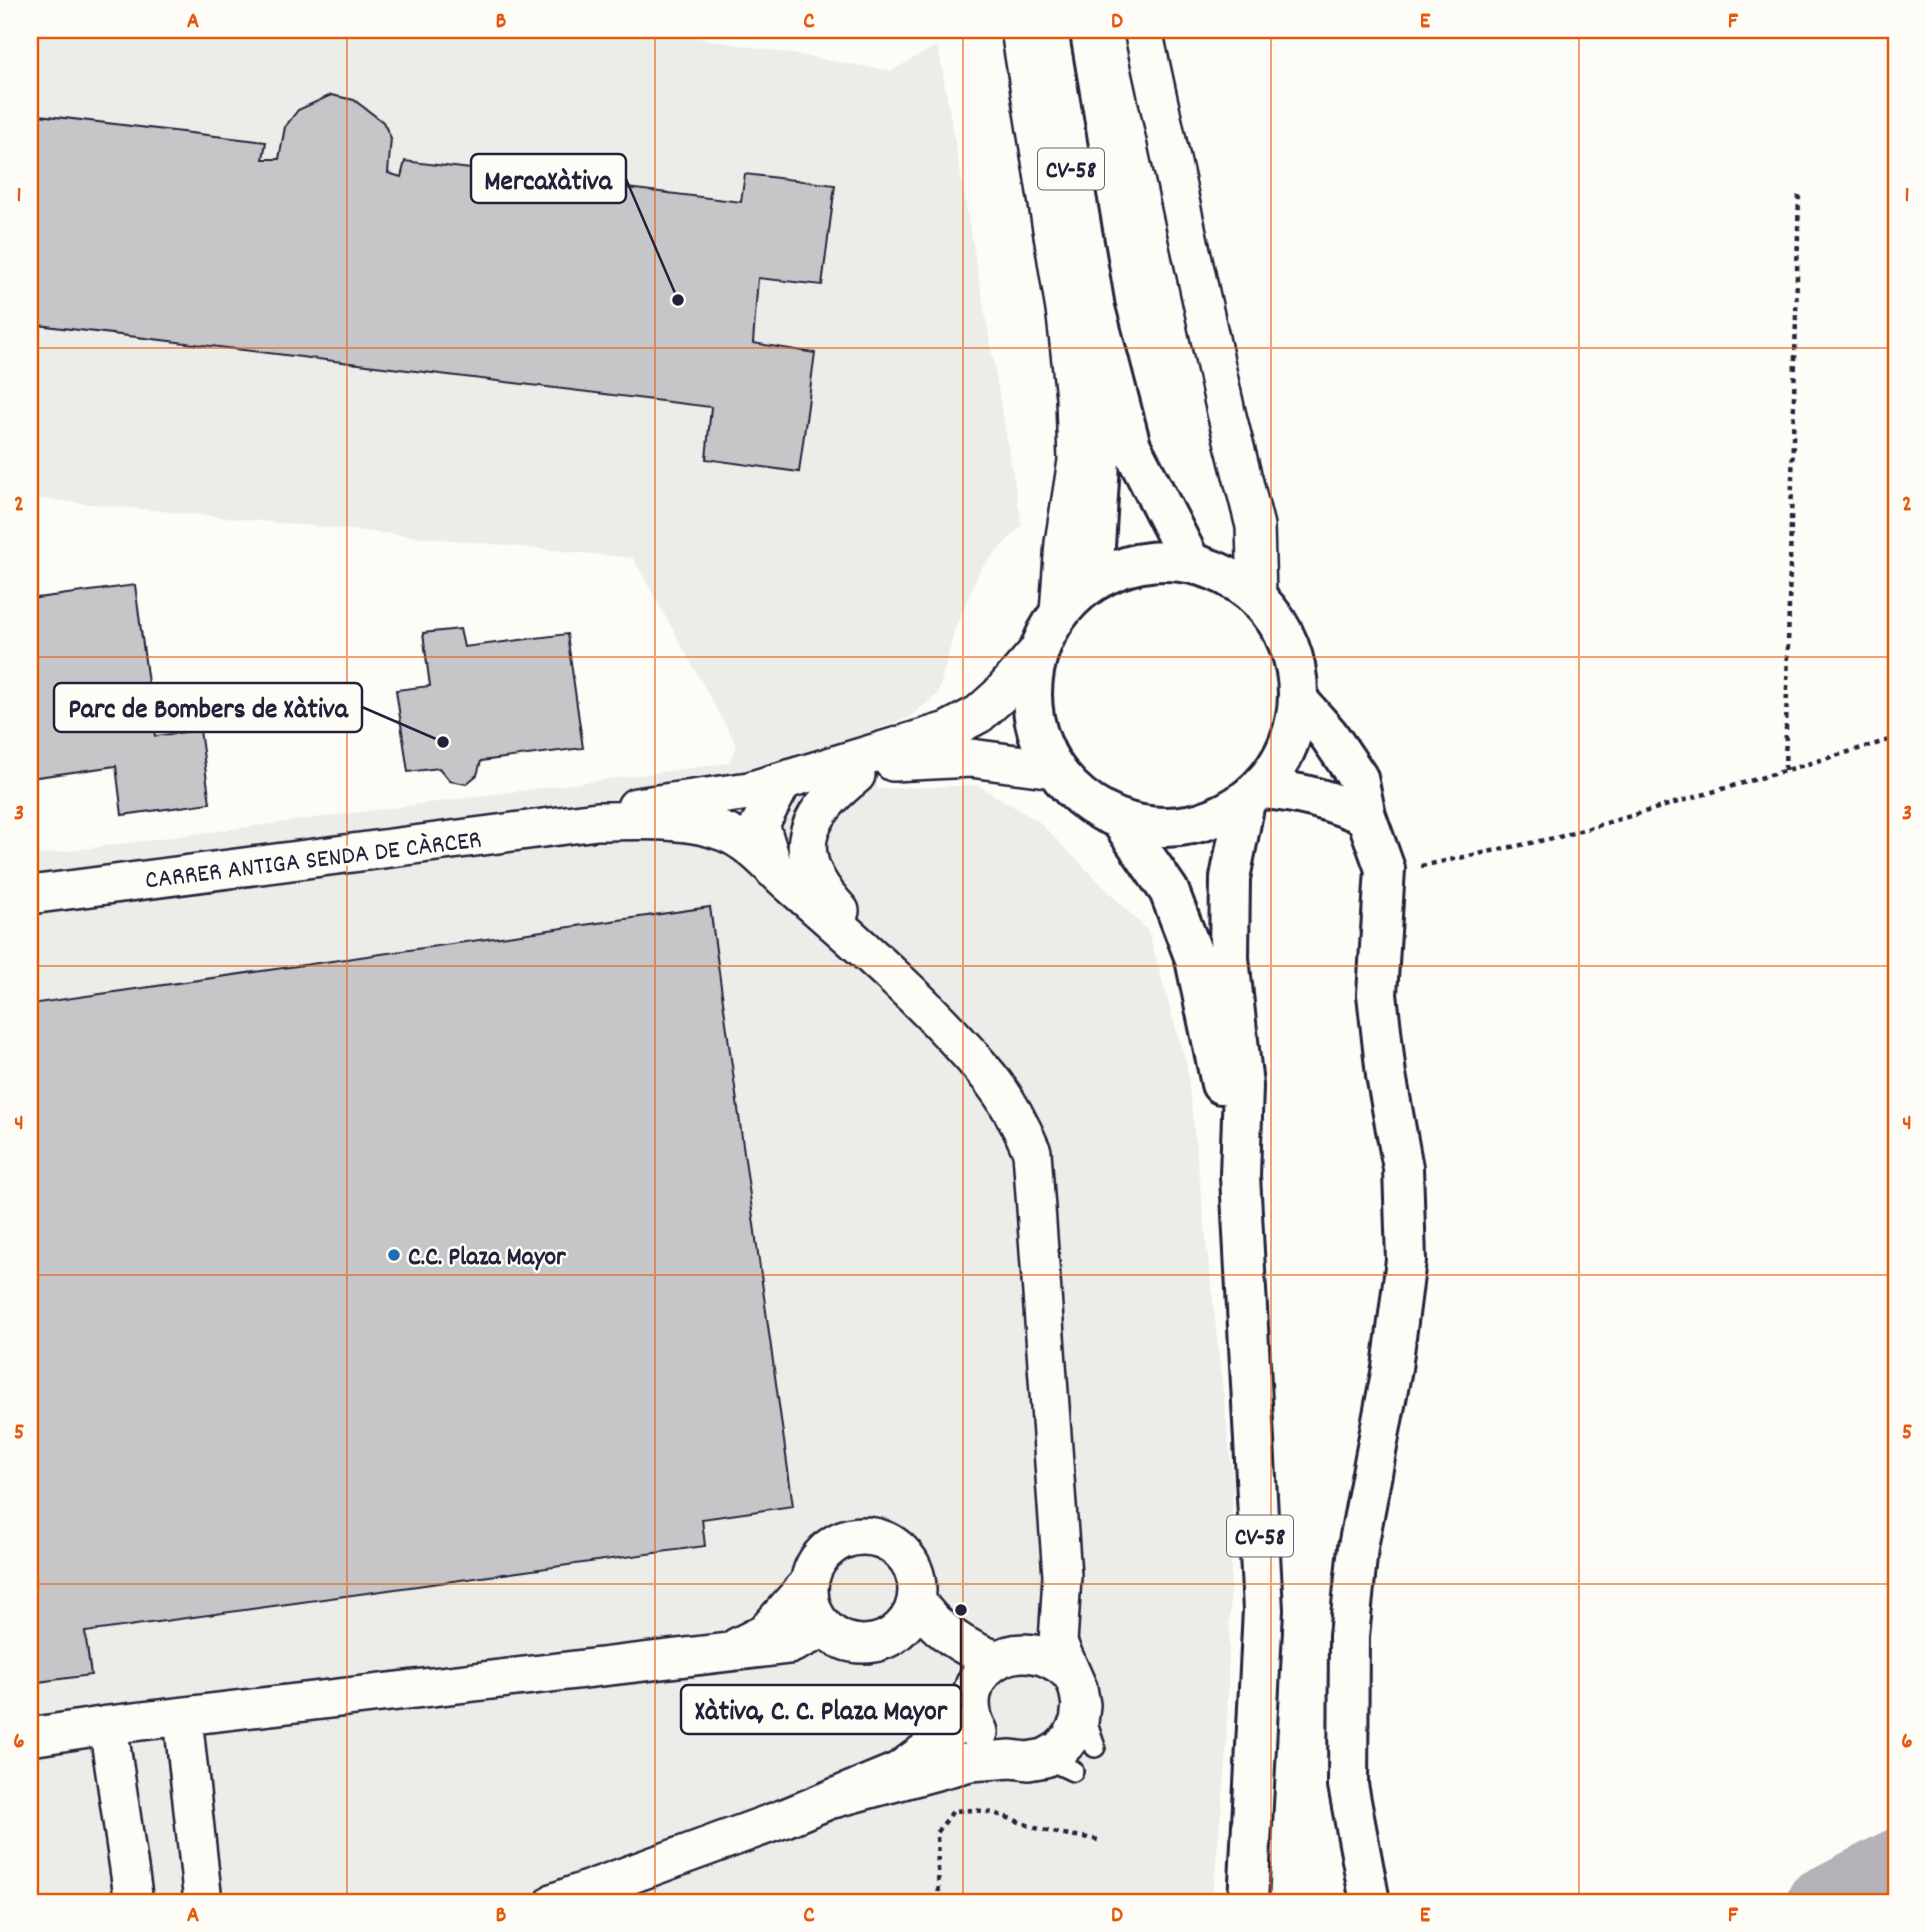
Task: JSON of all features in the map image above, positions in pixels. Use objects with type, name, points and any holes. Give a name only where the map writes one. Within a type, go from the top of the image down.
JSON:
[{"type":"main road","name":"CV-58","points":[[1048,30],[1095,308],[1131,446],[1191,563]]},
{"type":"main road","name":"CV-58","points":[[1093,581],[1100,462],[1095,308]]},
{"type":"main road","name":"CV-58","points":[[1157,560],[1191,563],[1226,575],[1257,597],[1281,627],[1295,662],[1299,701],[1293,733],[1280,763],[1252,795],[1206,821],[1164,828],[1121,821],[1083,800],[1054,769],[1036,732],[1032,705],[1031,691],[1038,651],[1059,612],[1093,581],[1124,567],[1157,560]]},
{"type":"main road","points":[[1299,701],[1328,734],[1358,778],[1366,816],[1385,869],[1377,994],[1386,1075],[1403,1168],[1406,1260],[1392,1368],[1358,1547],[1349,1636],[1348,1785],[1356,1841],[1370,1902]]},
{"type":"main road","points":[[1252,795],[1291,791],[1336,802],[1366,816]]},
{"type":"main road","name":"CV-58","points":[[1249,1899],[1263,1610],[1240,1176],[1242,1086],[1229,958],[1230,878],[1252,795]]},
{"type":"main road","name":"CV-58","points":[[1121,821],[1169,891],[1195,959],[1240,1176]]},
{"type":"street","points":[[1020,30],[1066,316],[1075,397],[1077,461],[1064,543],[1059,612]]},
{"type":"street","points":[[1143,30],[1226,412],[1255,526],[1257,597]]},
{"type":"street","points":[[597,821],[644,804],[749,791],[778,792],[947,731],[979,714],[999,696],[1038,651]]},
{"type":"street","points":[[659,821],[856,775],[878,765],[904,760],[971,758],[1054,769]]},
{"type":"street","points":[[833,1799],[970,1762],[1043,1763],[1071,1738],[1079,1722],[1075,1689],[1058,1643],[1062,1576],[1032,1153],[1017,1114],[990,1078],[896,980],[821,891],[809,860],[806,835],[831,794],[856,775]]},
{"type":"street","points":[[774,870],[760,824],[778,792]]},
{"type":"street","points":[[597,821],[659,821],[723,831],[744,842],[896,980]]},
{"type":"street","name":"CARRER ANTIGA SENDA DE CÀRCER","points":[[30,895],[597,821]]},
{"type":"street","points":[[856,1536],[871,1537],[885,1541],[907,1559],[917,1586],[916,1600],[898,1632],[869,1644],[852,1643],[825,1628],[810,1600],[809,1584],[813,1569],[830,1547],[856,1536]]},
{"type":"street","points":[[726,1652],[765,1633],[809,1584]]},
{"type":"street","points":[[555,1902],[833,1799],[899,1771],[922,1757],[973,1698],[987,1667],[1010,1656],[1040,1633],[1059,1598]]},
{"type":"street","points":[[916,1600],[924,1612],[953,1638],[975,1652],[1010,1656],[1040,1654],[1056,1661],[1075,1689]]},
{"type":"street","points":[[30,1737],[108,1725],[789,1645],[825,1628]]},
{"type":"street","points":[[898,1632],[936,1646],[973,1698],[974,1725],[982,1739],[995,1751],[1043,1763]]},
{"type":"street","points":[[183,1718],[203,1902]]},
{"type":"street","points":[[108,1725],[134,1902]]},
{"type":"street","points":[[155,1902],[164,1833],[188,1902]]},
{"type":"lane","points":[[1075,1689],[1096,1747]]},
{"type":"path","points":[[1785,770],[1799,192]]},
{"type":"path","points":[[1385,869],[1414,867],[1559,837],[1896,738]]},
{"type":"path","points":[[939,1902],[937,1833],[953,1811],[978,1809],[1005,1814],[1034,1828],[1098,1840]]},
{"type":"shaded area","points":[[30,30],[652,30],[891,71],[938,45],[1022,525],[981,568],[955,628],[938,694],[908,718],[868,732],[878,789],[977,785],[1038,821],[1148,931],[1187,1067],[1233,1482],[1226,1765],[1212,1902],[30,1902],[30,856],[729,763],[737,746],[633,558],[30,498]]},
{"type":"building","points":[[331,95],[354,100],[383,122],[391,138],[388,173],[401,177],[405,161],[741,202],[745,174],[835,185],[822,285],[758,278],[753,343],[815,353],[799,472],[706,459],[711,407],[30,324],[30,114],[266,142],[263,159],[279,159],[285,127],[298,110]]},
{"type":"building","points":[[135,585],[155,736],[200,730],[210,803],[122,815],[116,766],[30,778],[30,599]]},
{"type":"building","points":[[460,629],[464,647],[567,634],[583,748],[481,761],[477,775],[466,784],[450,781],[439,768],[408,772],[396,690],[430,686],[423,633]]},
{"type":"building","name":"C.C. Plaza Mayor","points":[[710,907],[793,1506],[702,1519],[705,1546],[85,1632],[91,1675],[30,1683],[30,1004]]},
{"type":"waterway","points":[[1819,1902],[1896,1862]]},
{"type":"place","name":"MercaXàtiva","points":[[678,300]]},
{"type":"place","name":"Parc de Bombers de Xàtiva","points":[[443,742]]},
{"type":"place","name":"C.C. Plaza Mayor","points":[[394,1255]]},
{"type":"place","name":"Xàtiva, C. C. Plaza Mayor","points":[[961,1610]]}]
